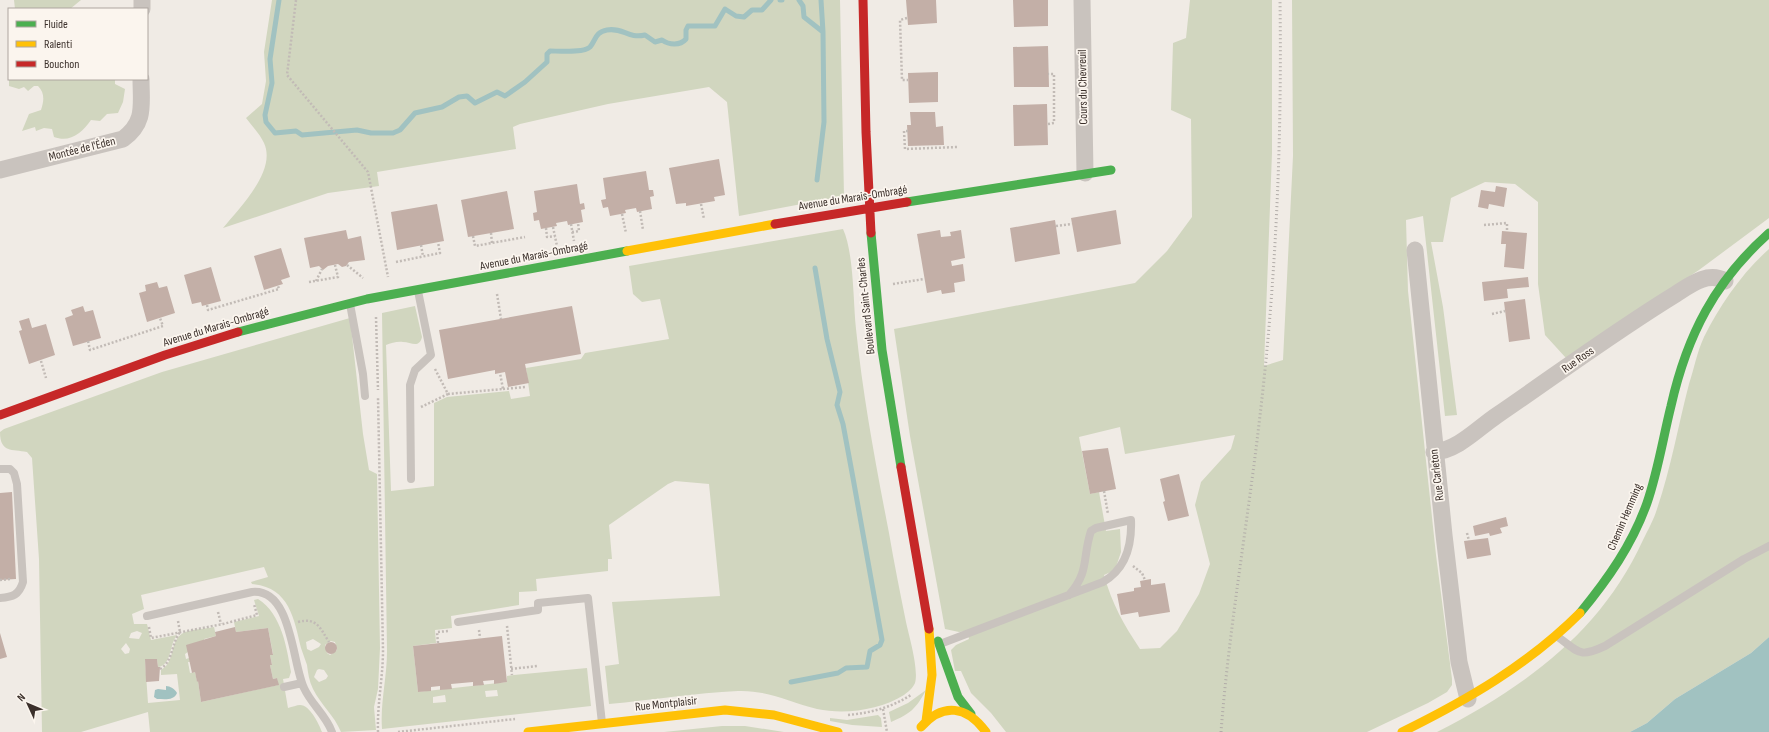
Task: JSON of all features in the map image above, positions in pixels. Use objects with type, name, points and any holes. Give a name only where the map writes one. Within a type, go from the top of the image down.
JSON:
[{"type":"street","name":"Boulevard Saint-Charles","points":[[863,0],[869,207],[876,286],[886,379],[927,606],[932,694],[920,727]]},
{"type":"street","name":"Cours du Chevreuil","points":[[1082,0],[1084,174]]},
{"type":"street","name":"Montée de l'Éden","points":[[0,170],[123,139],[136,127],[140,120],[141,80]]},
{"type":"street","name":"Avenue du Marais-Ombragé","points":[[0,413],[165,355],[262,325],[350,303],[869,207],[1111,170]]},
{"type":"street","name":"Chemin Hemming","points":[[1402,732],[1468,699],[1511,673],[1558,637],[1601,590],[1617,566],[1634,534],[1654,480],[1676,385],[1687,348],[1704,312],[1725,281],[1769,233]]},
{"type":"street","name":"Rue Carleton","points":[[1415,250],[1434,452],[1459,662],[1468,699]]},
{"type":"street","name":"Rue Ross","points":[[1434,452],[1443,451],[1456,446],[1488,421],[1676,294],[1705,278],[1712,277],[1725,281]]},
{"type":"street","name":"Boulevard Saint-Charles","points":[[927,606],[958,697],[970,714],[979,722],[986,732]]},
{"type":"street","name":"Rue Montplaisir","points":[[528,732],[724,710],[774,715],[838,732]]},
{"type":"street","points":[[920,727],[935,714],[947,710],[960,710],[970,714]]},
{"type":"street","name":"Rue Montplaisir","points":[[806,724],[819,732]]},
{"type":"lane","points":[[411,479],[410,385],[415,370],[431,355],[418,290]]},
{"type":"lane","points":[[350,303],[363,374],[365,396]]},
{"type":"lane","points":[[0,469],[10,469],[14,473],[17,484],[23,582],[15,596],[0,598]]},
{"type":"lane","points":[[930,648],[1069,595],[1111,577],[1124,560],[1131,534],[1131,520],[1096,528],[1091,531],[1083,573],[1080,581],[1069,595]]},
{"type":"lane","points":[[1558,637],[1580,653],[1589,653],[1605,646],[1744,559],[1769,546]]},
{"type":"lane","points":[[147,616],[252,592],[263,592],[275,602],[284,616],[306,693],[326,720],[332,732]]},
{"type":"lane","points":[[458,622],[538,610],[538,603],[588,598],[602,724]]},
{"type":"lane","points":[[284,687],[302,683]]},
{"type":"path","points":[[296,0],[287,75],[292,83],[368,172],[388,280]]},
{"type":"path","points":[[907,18],[900,20],[902,80],[908,80]]},
{"type":"path","points":[[1048,74],[1054,74],[1054,123],[1048,124]]},
{"type":"path","points":[[908,131],[904,131],[904,149],[958,147]]},
{"type":"path","points":[[572,232],[580,231],[578,223]]},
{"type":"path","points":[[1484,225],[1507,223],[1507,231]]},
{"type":"path","points":[[1056,226],[1072,224]]},
{"type":"path","points":[[546,228],[547,237],[555,236]]},
{"type":"path","points":[[491,233],[492,243]]},
{"type":"path","points":[[473,236],[475,246],[525,237]]},
{"type":"path","points":[[396,262],[440,253],[438,242]]},
{"type":"path","points":[[421,245],[423,256]]},
{"type":"path","points":[[310,282],[338,277],[335,265]]},
{"type":"path","points":[[347,265],[364,278]]},
{"type":"path","points":[[316,281],[322,270]]},
{"type":"path","points":[[494,276],[501,319]]},
{"type":"path","points":[[876,286],[924,279]]},
{"type":"path","points":[[207,305],[208,310],[279,289],[278,286]]},
{"type":"path","points":[[1492,314],[1505,311]]},
{"type":"path","points":[[375,313],[383,650],[383,672],[378,705],[378,732]]},
{"type":"path","points":[[88,342],[90,350],[106,346],[163,326],[160,318]]},
{"type":"path","points":[[500,373],[503,389]]},
{"type":"path","points":[[439,378],[448,394]]},
{"type":"path","points":[[434,401],[448,394],[526,386]]},
{"type":"path","points":[[1104,491],[1110,525]]},
{"type":"path","points":[[1467,533],[1469,541]]},
{"type":"path","points":[[1124,560],[1142,574],[1145,580]]},
{"type":"path","points":[[0,580],[16,579]]},
{"type":"path","points":[[151,638],[223,624],[257,615]]},
{"type":"path","points":[[294,623],[311,620],[319,626],[329,642]]},
{"type":"path","points":[[223,624],[225,630]]},
{"type":"path","points":[[500,626],[507,625],[512,675]]},
{"type":"path","points":[[472,628],[486,627]]},
{"type":"path","points":[[438,643],[437,632],[451,630]]},
{"type":"path","points":[[160,669],[169,660],[174,642],[180,632]]},
{"type":"path","points":[[511,669],[537,666]]},
{"type":"path","points":[[887,732],[883,709],[904,700],[916,690]]},
{"type":"path","points":[[398,732],[522,718]]},
{"type":"green space","points":[[14,0],[81,0],[71,8],[15,8]]},
{"type":"green space","points":[[272,0],[840,0],[844,196],[739,216],[727,102],[709,87],[608,104],[520,124],[513,127],[516,149],[377,172],[379,186],[328,193],[223,228],[254,188],[261,177],[265,165],[267,154],[264,143],[246,118],[262,104],[266,81],[264,52]]},
{"type":"green space","points":[[1190,0],[1272,0],[1272,153],[1264,366],[1283,360],[1293,156],[1292,0],[1769,0],[1769,218],[1699,270],[1566,358],[1545,335],[1538,284],[1538,202],[1515,184],[1485,182],[1451,198],[1443,242],[1431,242],[1443,307],[1457,415],[1445,416],[1423,216],[1406,220],[1408,291],[1436,555],[1452,685],[1447,692],[1428,703],[1367,732],[1006,732],[991,713],[971,693],[961,671],[955,671],[951,650],[956,645],[969,639],[967,631],[959,632],[945,629],[910,436],[894,329],[1135,283],[1167,251],[1192,217],[1191,119],[1171,110],[1173,43],[1186,38]],"holes":[[[1120,427],[1125,454],[1235,435],[1231,449],[1201,482],[1195,505],[1210,564],[1199,594],[1177,631],[1160,648],[1140,649],[1124,623],[1111,595],[1104,575],[1115,570],[1121,552],[1120,529],[1106,531],[1099,492],[1090,494],[1079,437]]]},
{"type":"green space","points":[[9,80],[115,80],[115,84],[125,89],[123,102],[118,113],[107,114],[100,121],[91,120],[80,133],[70,138],[60,139],[54,137],[52,129],[44,128],[36,131],[35,127],[22,131],[29,114],[41,110],[43,94],[38,86],[34,86],[28,91],[24,87],[19,89],[9,86]]},
{"type":"green space","points":[[843,229],[847,239],[851,264],[856,329],[866,406],[895,566],[915,661],[916,677],[914,685],[906,694],[895,700],[873,708],[851,711],[828,711],[817,709],[769,694],[749,691],[706,693],[609,704],[605,666],[619,664],[612,602],[720,596],[709,484],[675,481],[668,484],[609,525],[612,559],[608,559],[608,571],[536,579],[537,591],[519,592],[519,605],[451,616],[452,628],[435,630],[436,643],[413,646],[418,692],[507,682],[507,676],[514,675],[587,668],[591,706],[382,729],[382,710],[387,651],[382,313],[415,306],[422,337],[421,341],[417,344],[399,342],[386,345],[391,491],[434,486],[434,403],[447,397],[509,391],[511,399],[530,396],[526,368],[581,359],[585,353],[669,339],[660,299],[642,302],[633,294],[629,266]],"holes":[[[497,690],[498,696],[486,697],[485,691]],[[445,695],[446,702],[433,703],[433,697]]]},
{"type":"green space","points":[[1769,249],[1769,637],[1751,653],[1675,699],[1647,723],[1630,732],[1437,732],[1500,696],[1530,676],[1557,654],[1583,629],[1626,573],[1656,513],[1689,384],[1704,337],[1732,290],[1759,258]]},
{"type":"green space","points":[[350,318],[363,434],[369,470],[377,474],[380,648],[378,689],[374,707],[376,730],[341,732],[335,720],[316,695],[312,686],[296,626],[288,606],[274,591],[264,586],[252,584],[251,582],[268,577],[264,567],[141,595],[144,609],[132,614],[134,624],[147,624],[151,640],[177,635],[174,639],[166,663],[158,667],[157,659],[145,660],[148,703],[180,700],[177,674],[161,675],[161,670],[169,662],[176,641],[183,633],[214,627],[216,636],[204,639],[204,641],[185,654],[186,659],[189,658],[190,662],[188,662],[190,673],[195,672],[198,681],[201,702],[278,685],[277,678],[273,679],[270,665],[272,665],[270,655],[273,654],[268,628],[236,632],[234,622],[259,616],[254,600],[258,599],[273,614],[278,623],[288,653],[291,672],[289,678],[283,679],[288,708],[300,705],[307,708],[311,711],[322,732],[150,732],[148,712],[81,732],[42,732],[39,559],[32,458],[27,452],[12,450],[5,447],[2,444],[0,432],[4,429],[162,372]],"holes":[[[137,631],[142,633],[139,639],[129,638],[131,633]],[[313,639],[321,644],[319,647],[311,651],[307,649],[306,642]],[[331,641],[335,642],[337,650],[330,655],[327,653],[325,645]],[[126,643],[130,649],[129,653],[125,654],[121,649]],[[319,669],[324,670],[328,676],[326,679],[319,682],[314,677]]]},
{"type":"green space","points":[[926,690],[912,710],[891,722],[889,712],[908,703]]},
{"type":"green space","points":[[878,715],[881,718],[882,727],[852,725],[830,721],[830,718],[847,720]]},
{"type":"green space","points":[[722,726],[745,726],[784,732],[664,732]]},
{"type":"water","points":[[1769,637],[1769,732],[1630,732],[1647,723],[1675,699],[1751,653]]},
{"type":"water","points":[[166,686],[175,690],[177,693],[176,696],[166,699],[157,699],[154,697],[155,690],[166,690]]},
{"type":"building","points":[[906,0],[936,0],[937,23],[908,25]]},
{"type":"building","points":[[1013,0],[1048,0],[1048,26],[1014,27]]},
{"type":"building","points":[[1048,46],[1049,87],[1014,87],[1013,47]]},
{"type":"building","points":[[938,72],[938,102],[909,103],[908,73]]},
{"type":"building","points":[[1047,104],[1048,145],[1014,146],[1013,105]]},
{"type":"building","points":[[910,112],[935,112],[936,127],[943,126],[944,145],[908,146],[907,125],[911,125]]},
{"type":"building","points":[[719,159],[725,195],[714,197],[715,201],[686,206],[686,203],[676,204],[669,168]]},
{"type":"building","points":[[646,171],[649,190],[653,190],[654,196],[650,197],[652,209],[637,212],[636,208],[625,210],[626,213],[610,216],[608,207],[603,208],[601,200],[606,199],[603,178]]},
{"type":"building","points":[[577,184],[580,204],[584,203],[585,209],[581,210],[583,222],[568,225],[567,221],[556,223],[557,226],[541,229],[539,220],[534,221],[533,213],[537,212],[534,191]]},
{"type":"building","points":[[1496,186],[1507,188],[1504,207],[1489,204],[1488,209],[1478,207],[1481,190],[1495,192]]},
{"type":"building","points":[[507,191],[514,229],[468,237],[461,200]]},
{"type":"building","points":[[437,204],[444,241],[397,250],[391,212]]},
{"type":"building","points":[[1116,210],[1121,244],[1077,252],[1071,218]]},
{"type":"building","points":[[1055,220],[1060,254],[1015,262],[1010,228]]},
{"type":"building","points":[[346,230],[348,239],[361,236],[365,260],[349,262],[346,266],[342,267],[338,264],[328,266],[323,270],[319,266],[310,268],[304,238]]},
{"type":"building","points":[[940,230],[941,237],[951,236],[950,232],[961,230],[965,258],[951,261],[952,266],[963,264],[965,281],[954,283],[955,292],[942,294],[941,290],[927,293],[917,234]]},
{"type":"building","points":[[1502,231],[1527,233],[1524,269],[1504,267],[1506,244],[1501,244]]},
{"type":"building","points":[[281,248],[290,277],[281,280],[283,284],[264,290],[254,256]]},
{"type":"building","points":[[211,267],[221,301],[202,306],[201,302],[192,304],[184,275]]},
{"type":"building","points":[[1528,277],[1529,287],[1507,289],[1508,298],[1484,301],[1482,282]]},
{"type":"building","points":[[157,282],[159,288],[167,286],[175,313],[147,322],[139,293],[146,291],[145,285]]},
{"type":"building","points":[[1525,299],[1530,339],[1509,342],[1504,302]]},
{"type":"building","points":[[83,306],[85,312],[93,310],[101,338],[73,346],[65,318],[73,315],[71,310]]},
{"type":"building","points":[[572,306],[581,354],[525,364],[529,383],[508,387],[505,372],[495,374],[495,370],[448,379],[439,330]]},
{"type":"building","points":[[29,318],[32,328],[46,324],[55,355],[29,364],[19,331],[22,330],[19,321]]},
{"type":"building","points":[[1108,448],[1116,489],[1090,494],[1082,451]]},
{"type":"building","points":[[1179,474],[1189,516],[1168,521],[1163,502],[1165,501],[1160,479]]},
{"type":"building","points":[[12,492],[16,579],[0,580],[0,493]]},
{"type":"building","points":[[1506,517],[1508,526],[1500,528],[1502,533],[1490,536],[1489,533],[1475,536],[1473,526]]},
{"type":"building","points":[[1488,538],[1491,555],[1467,559],[1464,541]]},
{"type":"building","points":[[1151,579],[1151,585],[1165,583],[1170,612],[1139,617],[1138,612],[1121,615],[1117,594],[1134,591],[1134,588],[1141,587],[1140,581]]},
{"type":"building","points":[[235,627],[236,632],[268,628],[273,655],[270,655],[272,665],[270,665],[273,679],[277,678],[279,685],[201,702],[198,681],[197,682],[195,672],[192,673],[186,645],[216,636],[215,632]]},
{"type":"building","points":[[0,633],[7,657],[0,659]]},
{"type":"building","points":[[502,636],[507,682],[494,684],[494,680],[483,681],[484,685],[473,686],[473,682],[451,684],[452,689],[440,690],[440,686],[431,687],[431,691],[418,692],[413,646]]},
{"type":"building","points":[[329,642],[333,642],[337,648],[333,654],[329,654],[325,650],[325,646]]},
{"type":"building","points":[[145,659],[157,659],[158,667],[160,667],[159,681],[146,682]]},
{"type":"waterway","points":[[279,0],[270,59],[272,83],[265,115],[266,122],[275,133],[296,131],[302,135],[357,130],[371,133],[393,133],[400,130],[415,113],[442,107],[459,97],[467,96],[475,103],[497,92],[505,96],[525,82],[547,62],[547,54],[550,51],[587,49],[590,47],[598,34],[603,31],[617,30],[639,36],[645,35],[655,42],[662,40],[671,44],[678,44],[686,39],[686,30],[688,26],[715,26],[725,9],[736,16],[744,17],[752,10],[762,10],[771,0]]},
{"type":"waterway","points":[[799,0],[803,6],[804,17],[823,32],[824,122],[817,180]]},
{"type":"waterway","points":[[821,0],[823,32]]},
{"type":"waterway","points":[[791,682],[838,673],[846,668],[867,667],[870,651],[880,645],[882,640],[843,424],[837,405],[840,392],[827,339],[815,268]]},
{"type":"railway","points":[[1221,732],[1233,616],[1259,424],[1270,318],[1279,159],[1280,0]]},
{"type":"traffic: fast","points":[[907,202],[1111,170]]},
{"type":"traffic: fast","points":[[871,233],[882,350],[901,467]]},
{"type":"traffic: fast","points":[[1580,613],[1610,574],[1627,547],[1641,518],[1654,479],[1668,418],[1685,356],[1695,333],[1718,290],[1733,270],[1769,233]]},
{"type":"traffic: fast","points":[[238,332],[367,299],[627,251]]},
{"type":"traffic: fast","points":[[938,641],[958,697],[971,714]]},
{"type":"traffic: slow","points":[[627,251],[775,224]]},
{"type":"traffic: slow","points":[[1402,732],[1450,707],[1496,680],[1539,649],[1580,613]]},
{"type":"traffic: slow","points":[[926,721],[932,675],[929,629]]},
{"type":"traffic: slow","points":[[528,732],[725,710],[774,715],[838,732]]},
{"type":"traffic: slow","points":[[921,727],[929,719],[938,714],[955,710],[963,712],[971,717],[979,723],[986,732]]},
{"type":"traffic: jam","points":[[863,0],[866,132],[871,233]]},
{"type":"traffic: jam","points":[[775,224],[907,202]]},
{"type":"traffic: jam","points":[[0,415],[165,355],[238,332]]},
{"type":"traffic: jam","points":[[901,467],[929,629]]}]
